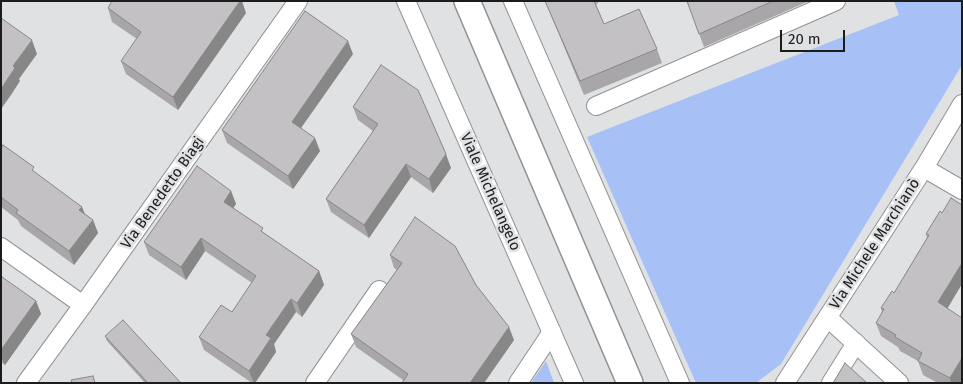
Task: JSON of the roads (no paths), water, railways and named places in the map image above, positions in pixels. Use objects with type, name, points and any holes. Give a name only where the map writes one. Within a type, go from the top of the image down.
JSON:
[{"type":"street","name":"Via Benedetto Biagi","points":[[26,383],[83,306],[298,1]]},
{"type":"street","name":"Viale Michelangelo","points":[[406,1],[574,383]]},
{"type":"street","points":[[467,1],[630,383]]},
{"type":"street","points":[[513,1],[680,383]]},
{"type":"street","points":[[596,106],[836,1]]},
{"type":"street","name":"Via Michele Marchianò","points":[[785,383],[924,168],[962,104]]},
{"type":"street","points":[[924,168],[962,190]]},
{"type":"street","points":[[1,247],[83,306]]},
{"type":"street","points":[[315,383],[379,290]]},
{"type":"street","points":[[828,318],[899,383]]},
{"type":"street","points":[[518,383],[552,332]]},
{"type":"street","points":[[831,383],[856,343]]}]
